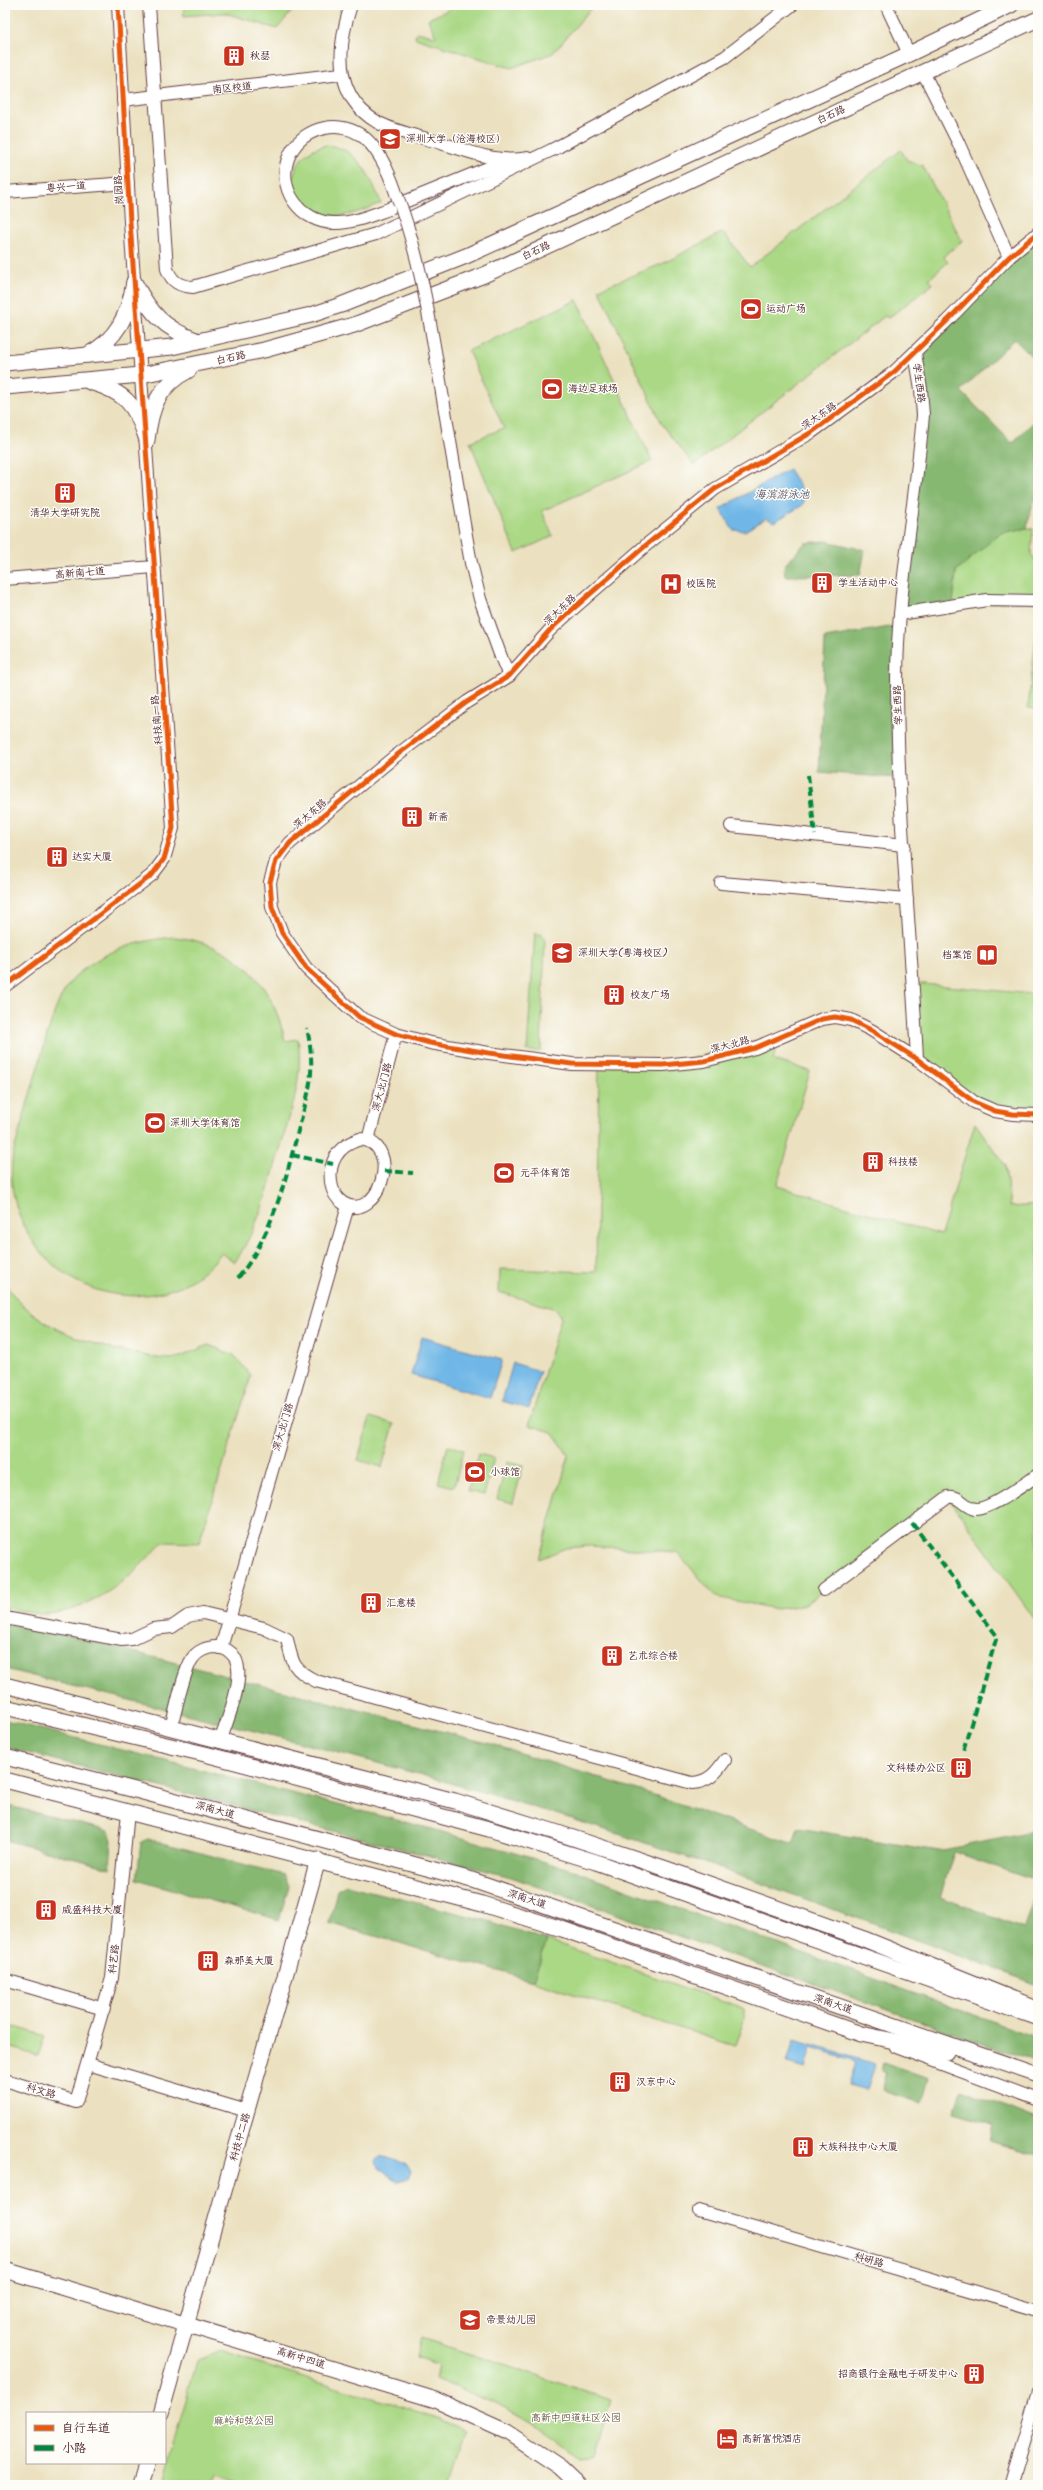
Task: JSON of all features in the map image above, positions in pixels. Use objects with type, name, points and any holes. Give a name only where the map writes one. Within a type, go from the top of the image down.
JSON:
[{"type":"main road","points":[[5,363],[140,351],[198,341],[318,312],[430,271],[909,54],[1011,5]]},
{"type":"main road","name":"白石路","points":[[5,387],[141,375],[199,365],[312,338],[419,302],[484,275],[1038,19]]},
{"type":"main road","points":[[134,282],[150,311],[172,329],[198,341]]},
{"type":"main road","points":[[84,356],[98,349],[116,331],[127,311],[134,282]]},
{"type":"main road","points":[[147,440],[149,421],[163,389],[180,375],[199,365]]},
{"type":"main road","points":[[83,380],[115,391],[132,404],[138,414],[147,440]]},
{"type":"main road","points":[[5,1685],[221,1739],[455,1801],[552,1831],[864,1939],[1038,2009]]},
{"type":"main road","points":[[5,1702],[35,1713]]},
{"type":"main road","points":[[5,1707],[35,1713],[342,1789],[496,1831],[596,1862],[1038,2018]]},
{"type":"main road","name":"深南大道","points":[[5,1758],[312,1836],[472,1880],[648,1939],[1038,2075]]},
{"type":"main road","points":[[5,1780],[318,1860],[482,1904],[562,1928],[861,2034],[1008,2065]]},
{"type":"main road","points":[[342,1789],[552,1831]]},
{"type":"main road","points":[[312,1836],[482,1904]]},
{"type":"main road","name":"科技中二路","points":[[161,2412],[318,1860]]},
{"type":"main road","points":[[717,1905],[802,1917]]},
{"type":"main road","points":[[562,1928],[648,1939]]},
{"type":"main road","points":[[864,1939],[923,1977]]},
{"type":"main road","name":"高新中四道","points":[[5,2270],[186,2323],[436,2400],[506,2432],[560,2467],[579,2485]]},
{"type":"main road","points":[[140,2485],[147,2464]]},
{"type":"street","name":"岗园路","points":[[118,5],[134,282],[141,375]]},
{"type":"street","points":[[149,5],[167,269],[170,278],[180,286],[193,288],[376,234],[558,147],[725,57],[792,5]]},
{"type":"street","points":[[351,5],[341,52],[342,74],[347,90],[356,102],[378,122],[505,161]]},
{"type":"street","points":[[886,5],[909,54]]},
{"type":"street","points":[[923,72],[958,142],[1009,257]]},
{"type":"street","name":"南区校道","points":[[123,100],[342,74]]},
{"type":"street","points":[[509,676],[480,599],[471,563],[420,270],[405,215],[402,208],[400,202],[395,189],[373,148],[366,139],[346,129],[334,127],[314,131],[300,141],[289,155],[285,180],[294,202],[306,215],[322,222],[338,223],[355,220],[389,209],[396,206],[403,203],[450,182],[478,170],[505,161],[526,158],[558,147]]},
{"type":"street","name":"粤兴一道","points":[[5,192],[128,183]]},
{"type":"street","name":"深大东路","points":[[396,1034],[359,1017],[306,968],[282,933],[272,907],[270,882],[276,861],[290,843],[366,779],[467,702],[509,676],[550,630],[574,608],[645,546],[715,489],[812,432],[894,372],[915,353],[1009,257],[1038,233]]},
{"type":"street","name":"学生西路","points":[[915,353],[921,389],[923,415],[900,614],[897,680],[904,845],[917,1059]]},
{"type":"street","name":"科技南一路","points":[[5,986],[143,883],[158,868],[168,850],[173,813],[154,567],[147,440],[141,375]]},
{"type":"street","name":"高新南七道","points":[[5,579],[154,567]]},
{"type":"street","points":[[900,614],[987,600],[1038,601]]},
{"type":"street","points":[[731,826],[904,845]]},
{"type":"street","points":[[721,883],[907,899]]},
{"type":"street","name":"深大北路","points":[[396,1034],[430,1043],[489,1053],[572,1064],[663,1065],[704,1061],[753,1048],[822,1018],[835,1017],[851,1020],[871,1030],[917,1059],[974,1102],[995,1111],[1038,1115]]},
{"type":"street","name":"深大北门路","points":[[368,1140],[396,1034]]},
{"type":"street","points":[[360,1139],[368,1140],[378,1150],[383,1161],[383,1180],[379,1190],[368,1202],[356,1206],[348,1206],[337,1198],[333,1191],[331,1174],[332,1164],[336,1156],[351,1142],[360,1139]]},
{"type":"street","name":"深大北门路","points":[[221,1648],[348,1206]]},
{"type":"street","points":[[824,1590],[948,1497],[956,1497],[970,1508],[984,1508],[1038,1475]]},
{"type":"street","points":[[5,1618],[122,1640],[132,1639],[153,1629],[172,1627],[196,1613],[230,1618],[276,1632],[287,1639],[292,1662],[300,1674],[316,1681],[692,1783],[702,1783],[713,1776],[725,1760]]},
{"type":"street","points":[[171,1727],[192,1660],[202,1650],[221,1648],[227,1651],[237,1661],[240,1674],[221,1739]]},
{"type":"street","name":"科艺路","points":[[76,2102],[112,1978],[128,1812]]},
{"type":"street","points":[[5,1980],[104,2009]]},
{"type":"street","points":[[861,2034],[1038,2100]]},
{"type":"street","points":[[88,2064],[247,2111]]},
{"type":"street","name":"科文路","points":[[5,2080],[76,2102]]},
{"type":"street","name":"科研路","points":[[699,2211],[1038,2310]]},
{"type":"street","points":[[1010,2485],[1038,2392]]},
{"type":"green space","points":[[183,5],[297,5],[277,29],[225,13],[184,16]]},
{"type":"green space","points":[[459,5],[594,5],[553,53],[511,68],[415,38],[417,32],[436,37],[428,19]]},
{"type":"green space","points":[[327,145],[338,147],[347,152],[362,165],[373,183],[381,203],[355,213],[342,216],[328,216],[313,212],[302,204],[296,194],[293,182],[295,170],[301,159],[312,150]]},
{"type":"green space","name":"运动广场","points":[[901,150],[907,160],[923,166],[962,241],[943,257],[948,262],[929,279],[933,284],[888,318],[885,316],[694,465],[662,424],[599,289],[664,263],[723,232],[750,267]]},
{"type":"green space","points":[[1038,233],[1038,363],[1014,339],[961,391],[1012,443],[1038,418],[1038,498],[1033,502],[1027,528],[1000,533],[956,571],[953,604],[900,614],[920,451],[915,353]]},
{"type":"green space","name":"海边足球场","points":[[577,300],[652,461],[542,511],[553,536],[516,553],[470,442],[504,428],[468,351]]},
{"type":"green space","points":[[1027,528],[1033,529],[1031,554],[1038,563],[1038,601],[953,604],[956,571],[1000,533]]},
{"type":"green space","points":[[826,541],[865,550],[860,575],[785,576],[784,566],[805,543]]},
{"type":"green space","points":[[1038,618],[1038,709],[1028,708]]},
{"type":"green space","points":[[895,626],[896,778],[819,772],[825,638]]},
{"type":"green space","points":[[535,932],[545,937],[541,1051],[527,1051]]},
{"type":"green space","name":"深圳大学体育馆","points":[[174,937],[196,941],[215,947],[233,957],[248,969],[261,984],[271,1001],[279,1020],[285,1041],[298,1039],[298,1082],[262,1209],[250,1236],[235,1262],[221,1253],[200,1275],[183,1285],[164,1292],[153,1294],[123,1295],[95,1289],[70,1277],[48,1260],[30,1238],[18,1212],[12,1184],[13,1154],[51,1021],[60,999],[69,984],[80,972],[108,954],[141,942]]},
{"type":"green space","points":[[913,983],[1033,994],[1038,991],[1038,1115],[995,1111],[917,1059]]},
{"type":"green space","points":[[779,1037],[773,1060],[810,1071],[777,1186],[941,1235],[975,1123],[1005,1165],[1010,1207],[1038,1205],[1038,1624],[948,1497],[804,1605],[776,1609],[716,1597],[677,1552],[589,1546],[566,1548],[539,1559],[569,1455],[552,1432],[529,1425],[561,1318],[556,1309],[499,1292],[500,1269],[596,1272],[599,1064],[663,1065]]},
{"type":"green space","points":[[5,1284],[17,1299],[32,1313],[49,1324],[86,1341],[125,1352],[168,1359],[183,1356],[208,1345],[234,1355],[251,1376],[199,1543],[163,1542],[125,1579],[111,1590],[80,1607],[63,1612],[40,1614],[5,1607]]},
{"type":"green space","points":[[370,1417],[394,1424],[382,1467],[358,1460]]},
{"type":"green space","points":[[448,1445],[464,1450],[454,1487],[438,1483]]},
{"type":"green space","points":[[478,1454],[494,1458],[484,1495],[468,1491]]},
{"type":"green space","points":[[507,1462],[523,1466],[513,1503],[497,1499]]},
{"type":"green space","points":[[5,1619],[491,1744],[657,1796],[793,1844],[798,1828],[939,1851],[1038,1831],[1038,1882],[954,1852],[940,1897],[1024,1928],[1038,1885],[1038,1985],[742,1876],[562,1816],[493,1795],[354,1757],[5,1669]]},
{"type":"green space","points":[[5,1720],[436,1830],[576,1871],[1038,2038],[1038,2063],[511,1877],[5,1747]]},
{"type":"green space","points":[[5,1805],[109,1831],[112,1840],[110,1868],[5,1840]]},
{"type":"green space","points":[[148,1839],[284,1875],[289,1886],[279,1920],[137,1879],[141,1842]]},
{"type":"green space","points":[[346,1885],[481,1919],[547,1940],[533,1981],[329,1923],[337,1890]]},
{"type":"green space","points":[[547,1940],[744,2009],[744,2020],[735,2046],[533,1981]]},
{"type":"green space","points":[[9,2025],[45,2036],[38,2056],[5,2046]]},
{"type":"green space","points":[[884,2062],[929,2078],[922,2103],[882,2091],[887,2072],[882,2070]]},
{"type":"green space","points":[[961,2089],[1038,2120],[1038,2155],[989,2141],[993,2124],[954,2113]]},
{"type":"green space","name":"高新中四道社区公园","points":[[421,2338],[611,2400],[594,2456],[582,2460],[529,2422],[495,2404],[435,2379],[439,2365],[416,2357]]},
{"type":"green space","name":"麻岭和弦公园","points":[[220,2351],[438,2418],[466,2431],[450,2485],[249,2485],[215,2475],[212,2485],[162,2485],[197,2361]]},
{"type":"water","name":"海滨游泳池","points":[[789,469],[805,495],[803,505],[774,522],[766,518],[745,531],[733,530],[720,509]]},
{"type":"water","points":[[422,1337],[502,1360],[490,1398],[411,1375]]},
{"type":"water","points":[[513,1363],[540,1371],[529,1409],[502,1401]]},
{"type":"water","points":[[794,2040],[875,2064],[867,2090],[848,2085],[855,2062],[811,2048],[805,2068],[787,2063]]},
{"type":"water","points":[[381,2156],[407,2164],[411,2171],[408,2179],[398,2182],[378,2168],[376,2160]]},
{"type":"marked path","points":[[808,775],[815,835]]},
{"type":"marked path","points":[[238,1278],[250,1262],[269,1225],[289,1167],[310,1080],[311,1056],[307,1028]]},
{"type":"marked path","points":[[292,1155],[333,1164]]},
{"type":"marked path","points":[[384,1171],[413,1173]]},
{"type":"marked path","points":[[912,1523],[997,1636],[963,1751]]},
{"type":"cycle path","points":[[5,986],[152,875],[164,859],[173,828],[130,222],[118,5]]},
{"type":"cycle path","points":[[1038,233],[1009,257],[950,318],[894,372],[812,432],[715,489],[645,546],[574,608],[550,630],[509,676],[467,702],[393,758],[290,843],[276,861],[270,882],[272,907],[282,933],[306,968],[359,1017],[396,1034],[430,1043],[489,1053],[572,1064],[663,1065],[704,1061],[755,1048],[822,1019],[835,1017],[851,1020],[871,1030],[917,1059],[974,1102],[995,1111],[1013,1114],[1038,1115]]},
{"type":"place","name":"秋瑟","points":[[234,56]]},
{"type":"place","name":"深圳大学（沧海校区）","points":[[390,139]]},
{"type":"place","name":"运动广场","points":[[751,309]]},
{"type":"place","name":"海边足球场","points":[[552,389]]},
{"type":"place","name":"清华大学研究院","points":[[65,493]]},
{"type":"place","name":"学生活动中心","points":[[822,583]]},
{"type":"place","name":"校医院","points":[[671,584]]},
{"type":"place","name":"新斋","points":[[412,817]]},
{"type":"place","name":"达实大厦","points":[[57,857]]},
{"type":"place","name":"深圳大学(粤海校区)","points":[[562,953]]},
{"type":"place","name":"档案馆","points":[[987,955]]},
{"type":"place","name":"校友广场","points":[[614,995]]},
{"type":"place","name":"深圳大学体育馆","points":[[155,1123]]},
{"type":"place","name":"科技楼","points":[[873,1162]]},
{"type":"place","name":"元平体育馆","points":[[504,1173]]},
{"type":"place","name":"小球馆","points":[[475,1472]]},
{"type":"place","name":"汇意楼","points":[[371,1603]]},
{"type":"place","name":"艺术综合楼","points":[[612,1656]]},
{"type":"place","name":"文科楼办公区","points":[[961,1768]]},
{"type":"place","name":"威盛科技大廈","points":[[46,1910]]},
{"type":"place","name":"森那美大厦","points":[[208,1961]]},
{"type":"place","name":"汉京中心","points":[[620,2082]]},
{"type":"place","name":"大族科技中心大厦","points":[[803,2147]]},
{"type":"place","name":"帝景幼儿园","points":[[470,2320]]},
{"type":"place","name":"招商银行金融电子研发中心","points":[[974,2374]]},
{"type":"place","name":"高新富悦酒店","points":[[727,2439]]}]
